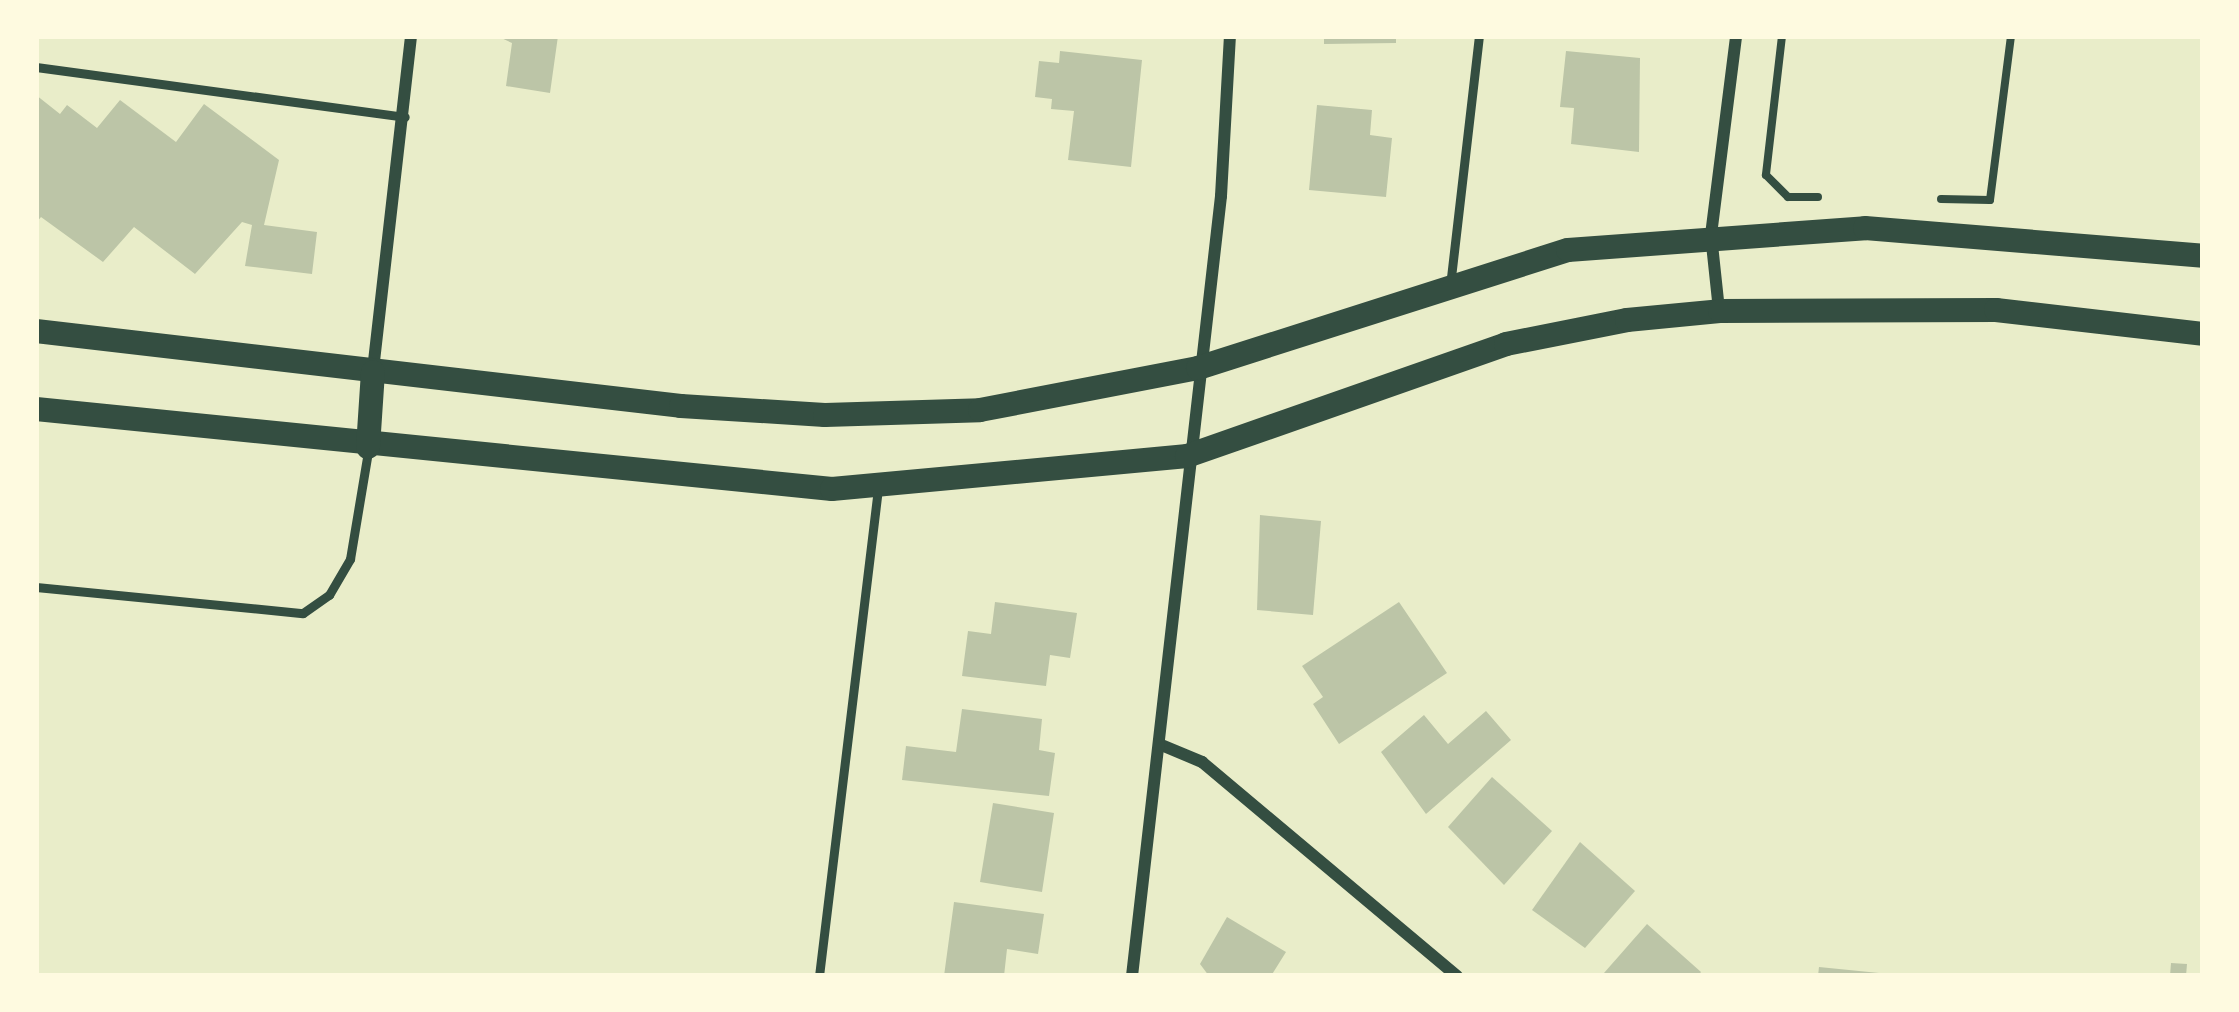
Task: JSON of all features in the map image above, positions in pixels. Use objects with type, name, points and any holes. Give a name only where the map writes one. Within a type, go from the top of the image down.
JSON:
[{"type":"main road","points":[[36,331],[373,371],[825,415],[980,410],[1198,368],[1568,250],[1712,235],[1865,228],[2006,233],[2203,256]]},
{"type":"main road","points":[[36,409],[368,447],[832,489],[1187,456],[1506,344],[1720,311],[1996,310],[2203,334]]},
{"type":"main road","points":[[368,447],[373,371]]},
{"type":"street","points":[[373,371],[411,36]]},
{"type":"street","points":[[1132,976],[1187,456],[1221,196],[1230,36]]},
{"type":"street","points":[[1720,311],[1712,235],[1736,36]]},
{"type":"street","points":[[1159,744],[1202,762],[1457,976]]},
{"type":"lane","points":[[1450,286],[1480,36]]},
{"type":"lane","points":[[36,67],[405,117]]},
{"type":"lane","points":[[36,587],[303,613],[329,595],[350,560],[368,447]]},
{"type":"lane","points":[[819,976],[879,485]]},
{"type":"path","points":[[1782,36],[1766,175],[1788,196],[1831,197]]},
{"type":"path","points":[[1922,199],[1990,200],[2011,36]]},
{"type":"building","points":[[497,36],[558,36],[550,93],[506,86],[512,43]]},
{"type":"building","points":[[1324,36],[1396,36],[1396,43],[1324,44]]},
{"type":"building","points":[[1060,51],[1142,60],[1131,167],[1068,160],[1074,111],[1051,109],[1052,99],[1035,97],[1039,61],[1059,63]]},
{"type":"building","points":[[1566,51],[1640,58],[1639,152],[1571,144],[1574,108],[1560,107]]},
{"type":"building","points":[[36,95],[60,114],[67,105],[97,128],[120,100],[176,142],[204,104],[279,160],[264,225],[317,232],[312,274],[245,266],[252,225],[242,222],[195,274],[134,227],[103,262],[41,217],[36,223]]},
{"type":"building","points":[[1317,105],[1372,110],[1370,135],[1392,138],[1386,197],[1309,190]]},
{"type":"building","points":[[1260,515],[1321,521],[1313,615],[1257,610]]},
{"type":"building","points":[[995,602],[1077,613],[1070,658],[1050,655],[1046,686],[962,676],[968,631],[991,634]]},
{"type":"building","points":[[1399,602],[1447,673],[1339,744],[1313,704],[1323,697],[1302,666]]},
{"type":"building","points":[[962,709],[1042,719],[1039,750],[1055,753],[1049,796],[902,780],[906,746],[956,752]]},
{"type":"building","points":[[1486,711],[1511,740],[1426,814],[1381,752],[1424,715],[1448,744]]},
{"type":"building","points":[[1492,777],[1552,831],[1504,885],[1448,827]]},
{"type":"building","points":[[993,803],[1054,813],[1042,892],[980,882]]},
{"type":"building","points":[[1580,842],[1635,891],[1585,948],[1532,910]]},
{"type":"building","points":[[954,902],[1044,914],[1038,954],[1007,949],[1004,976],[944,976]]},
{"type":"building","points":[[1227,917],[1286,952],[1271,976],[1209,976],[1200,964]]},
{"type":"building","points":[[1647,924],[1701,972],[1698,976],[1604,973]]},
{"type":"building","points":[[2171,963],[2187,964],[2186,976],[2170,976]]},
{"type":"building","points":[[1819,967],[1879,973],[1879,976],[1818,976]]}]
